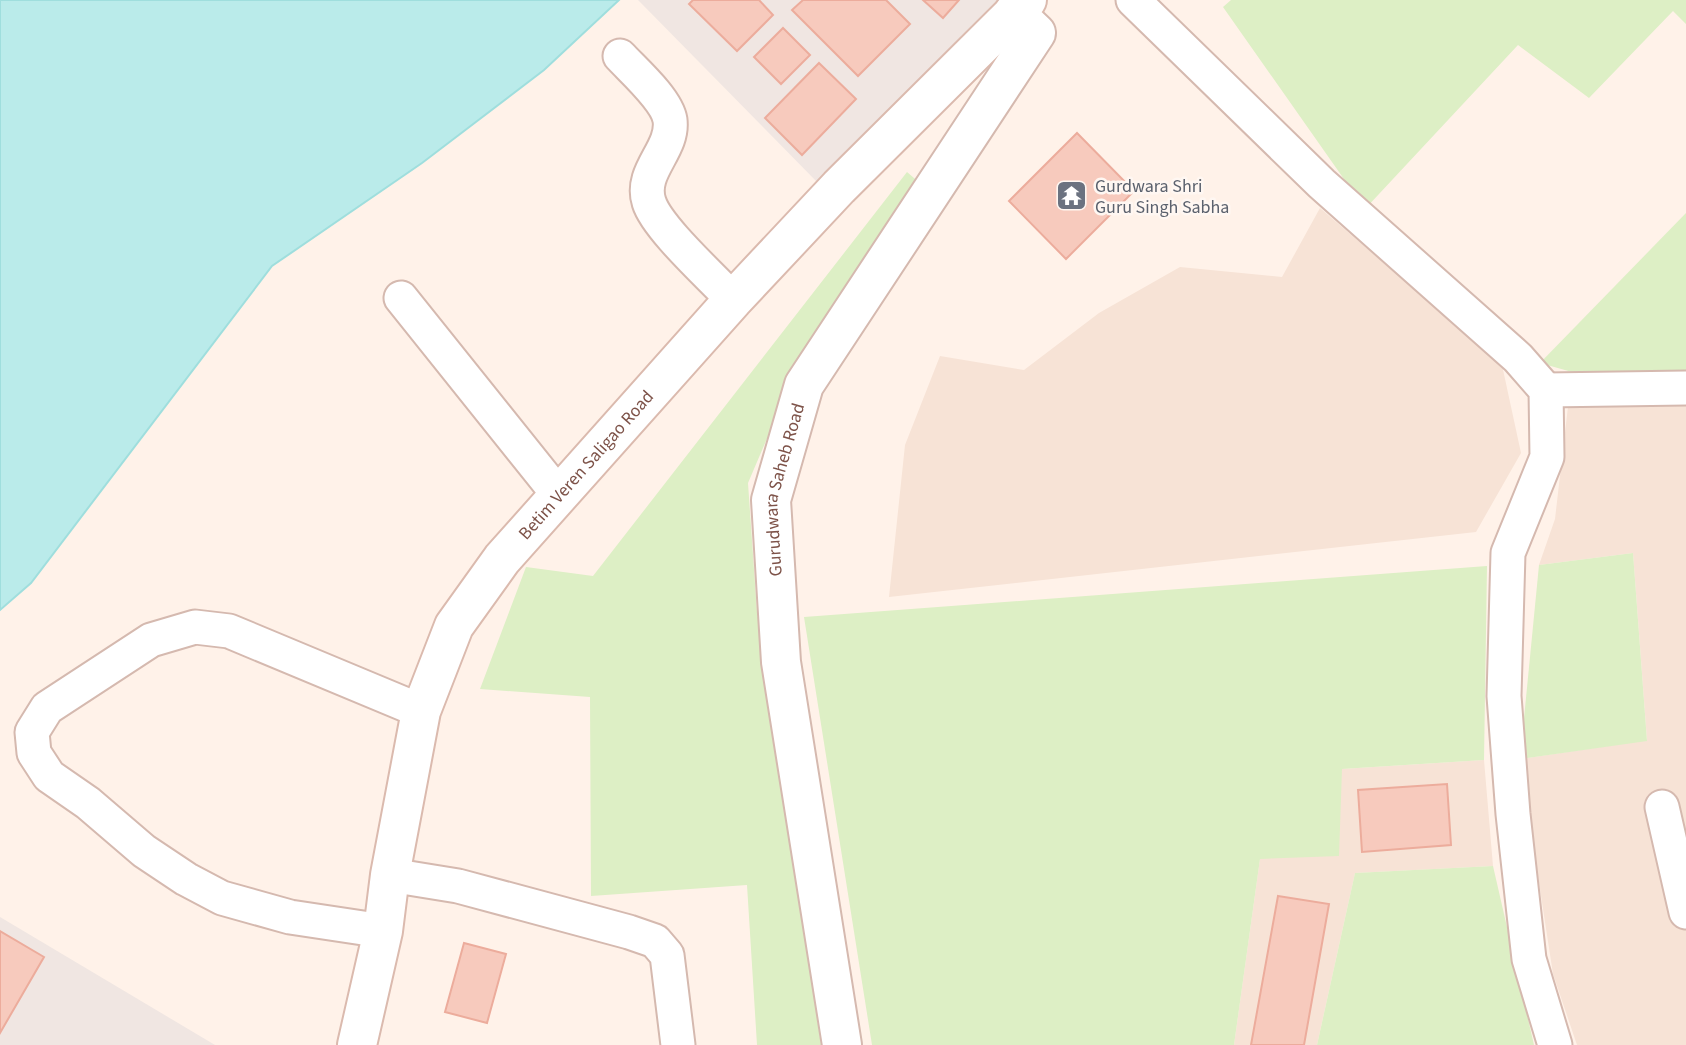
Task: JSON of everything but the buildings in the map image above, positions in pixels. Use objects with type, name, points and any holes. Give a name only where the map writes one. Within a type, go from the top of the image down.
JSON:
[{"type":"main road","name":"Betim Veren Saligao Road","points":[[357,1045],[383,931],[390,875],[421,711],[454,626],[502,559],[733,299],[839,187],[1020,6]]},
{"type":"main road","name":"Gurudwara Saheb Road","points":[[842,1045],[781,662],[771,500],[804,385],[1036,33],[1020,6]]},
{"type":"street","points":[[1133,0],[1322,184],[1518,358],[1546,390],[1547,457],[1507,553],[1504,696],[1513,814],[1529,959],[1555,1045]]},
{"type":"street","points":[[620,56],[663,104],[670,120],[667,142],[648,178],[648,200],[659,222],[733,299]]},
{"type":"street","points":[[401,298],[558,494]]},
{"type":"street","points":[[1546,390],[1686,388]]},
{"type":"street","points":[[383,931],[259,910],[222,898],[186,879],[144,851],[88,803],[49,776],[34,753],[32,732],[47,708],[104,670],[151,640],[195,627],[229,631],[421,711]]},
{"type":"street","points":[[1662,807],[1686,912]]},
{"type":"street","points":[[390,875],[458,886],[655,941],[667,955],[678,1045]]},
{"type":"shaded area","points":[[638,0],[1000,0],[819,184]]},
{"type":"shaded area","points":[[1320,208],[1502,365],[1521,453],[1476,532],[889,597],[905,445],[940,356],[1024,370],[1099,313],[1180,267],[1282,277]]},
{"type":"shaded area","points":[[1572,372],[1686,372],[1686,1045],[1577,1045],[1553,974],[1520,759],[1647,740],[1633,553],[1539,565],[1555,519]]},
{"type":"shaded area","points":[[1484,760],[1493,866],[1355,873],[1317,1045],[1234,1045],[1260,859],[1342,769]]},
{"type":"shaded area","points":[[0,917],[215,1045],[0,1045]]},
{"type":"green space","points":[[1231,0],[1686,0],[1686,24],[1673,11],[1589,98],[1518,45],[1365,209],[1223,7]]},
{"type":"green space","points":[[907,172],[921,184],[807,345],[748,483],[757,612],[821,1045],[757,1045],[747,885],[591,896],[590,697],[480,689],[526,567],[593,576]]},
{"type":"green space","points":[[1686,213],[1686,372],[1572,372],[1540,363]]},
{"type":"green space","points":[[1633,553],[1647,741],[1520,759],[1539,565]]},
{"type":"green space","points":[[1487,566],[1484,760],[1342,769],[1339,856],[1260,859],[1234,1045],[872,1045],[804,617]]},
{"type":"green space","points":[[1493,866],[1534,1045],[1317,1045],[1355,873]]},
{"type":"water","points":[[0,0],[619,0],[544,70],[422,163],[272,266],[31,583],[0,610]]},
{"type":"place","name":"Gurdwara Shri Guru Singh Sabha","points":[[1072,196]]}]
